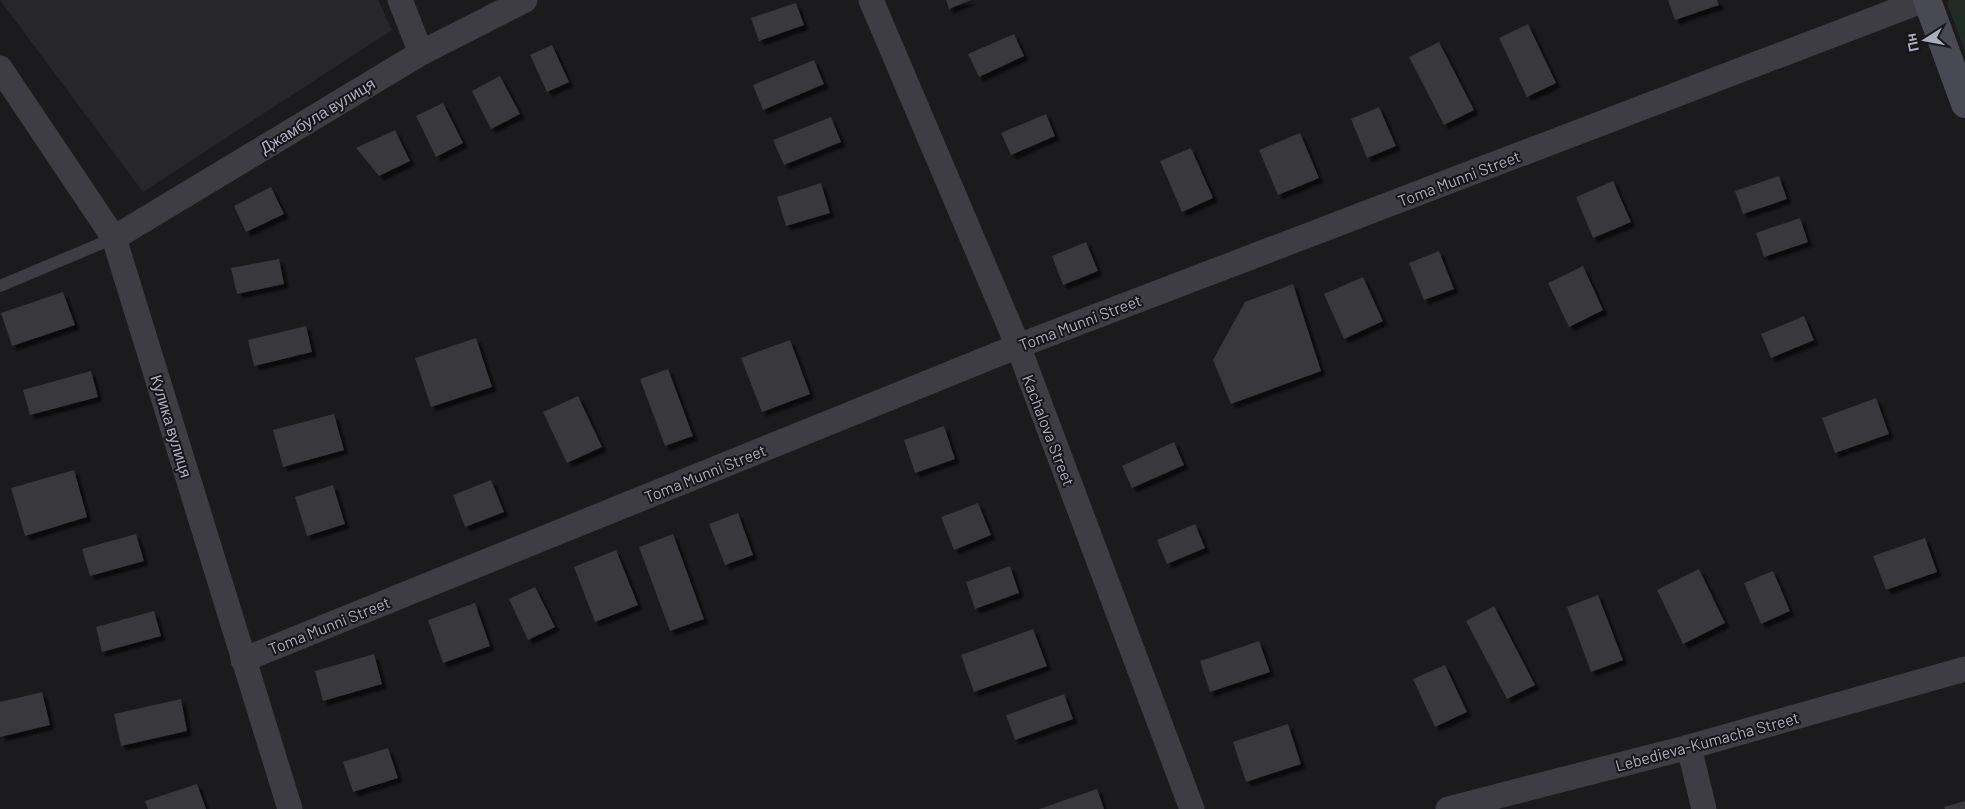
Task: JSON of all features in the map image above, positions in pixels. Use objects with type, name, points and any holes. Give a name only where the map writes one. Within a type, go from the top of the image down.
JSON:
[{"type":"main road","points":[[1925,0],[1965,104]]},
{"type":"street","points":[[400,0],[421,53]]},
{"type":"street","name":"Джамбула вулиця","points":[[114,238],[421,53],[525,0]]},
{"type":"street","name":"Kachalova Street","points":[[871,0],[1018,346],[1192,809]]},
{"type":"street","name":"Toma Munni Street","points":[[244,660],[1018,346],[1925,0]]},
{"type":"street","name":"Кулика вулиця","points":[[0,68],[114,238],[290,809]]},
{"type":"street","name":"Lebedieva-Kumacha Street","points":[[1448,809],[1689,747],[1965,669]]},
{"type":"street","points":[[1689,747],[1704,809]]},
{"type":"lane","points":[[0,286],[114,238]]},
{"type":"shaded area","points":[[0,0],[378,0],[392,30],[143,192]]},
{"type":"shaded area","points":[[1949,0],[1965,0],[1965,51],[1947,3]]},
{"type":"building","points":[[946,0],[971,0],[949,9]]},
{"type":"building","points":[[1668,0],[1717,0],[1719,5],[1675,20]]},
{"type":"building","points":[[796,3],[804,25],[759,41],[751,18]]},
{"type":"building","points":[[1528,24],[1556,83],[1527,97],[1499,38]]},
{"type":"building","points":[[1014,34],[1024,56],[979,77],[968,54]]},
{"type":"building","points":[[1439,42],[1474,110],[1444,125],[1409,57]]},
{"type":"building","points":[[552,45],[569,82],[547,92],[530,55]]},
{"type":"building","points":[[814,60],[824,84],[763,110],[753,85]]},
{"type":"building","points":[[500,76],[520,114],[491,129],[472,91]]},
{"type":"building","points":[[443,103],[463,143],[436,157],[416,116]]},
{"type":"building","points":[[1379,107],[1396,146],[1367,158],[1351,119]]},
{"type":"building","points":[[1046,114],[1055,136],[1011,155],[1001,133]]},
{"type":"building","points":[[831,117],[841,142],[784,165],[773,140]]},
{"type":"building","points":[[395,130],[410,161],[379,176],[356,148]]},
{"type":"building","points":[[1300,133],[1319,178],[1278,195],[1259,150]]},
{"type":"building","points":[[1191,148],[1213,198],[1182,212],[1160,161]]},
{"type":"building","points":[[1779,176],[1787,199],[1743,214],[1735,191]]},
{"type":"building","points":[[1613,181],[1631,222],[1593,238],[1576,197]]},
{"type":"building","points":[[821,183],[830,213],[786,226],[777,197]]},
{"type":"building","points":[[271,187],[284,214],[246,232],[234,206]]},
{"type":"building","points":[[1800,218],[1808,242],[1764,257],[1756,233]]},
{"type":"building","points":[[1086,242],[1098,271],[1063,285],[1052,256]]},
{"type":"building","points":[[1439,251],[1454,289],[1424,300],[1409,263]]},
{"type":"building","points":[[279,259],[284,284],[237,294],[231,268]]},
{"type":"building","points":[[1583,266],[1603,310],[1569,327],[1548,283]]},
{"type":"building","points":[[1363,277],[1383,321],[1344,339],[1324,294]]},
{"type":"building","points":[[1293,284],[1321,371],[1231,404],[1213,360],[1245,302]]},
{"type":"building","points":[[63,292],[75,325],[12,346],[1,313]]},
{"type":"building","points":[[1804,316],[1814,340],[1771,358],[1761,334]]},
{"type":"building","points":[[306,326],[312,352],[254,366],[248,340]]},
{"type":"building","points":[[476,338],[492,387],[431,407],[415,358]]},
{"type":"building","points":[[790,340],[810,394],[762,412],[741,358]]},
{"type":"building","points":[[668,369],[693,436],[665,446],[640,379]]},
{"type":"building","points":[[91,371],[98,397],[30,415],[23,390]]},
{"type":"building","points":[[578,396],[602,447],[567,463],[543,412]]},
{"type":"building","points":[[1876,398],[1889,434],[1835,453],[1822,418]]},
{"type":"building","points":[[334,414],[344,450],[283,467],[273,430]]},
{"type":"building","points":[[944,426],[955,459],[915,473],[904,440]]},
{"type":"building","points":[[1174,442],[1184,465],[1132,488],[1122,466]]},
{"type":"building","points":[[74,470],[87,517],[25,536],[11,488]]},
{"type":"building","points":[[491,480],[504,512],[465,527],[453,495]]},
{"type":"building","points":[[333,485],[345,524],[307,536],[295,497]]},
{"type":"building","points":[[978,503],[991,535],[954,550],[941,517]]},
{"type":"building","points":[[738,513],[753,555],[725,565],[709,524]]},
{"type":"building","points":[[1195,524],[1205,548],[1167,564],[1157,540]]},
{"type":"building","points":[[136,534],[144,561],[90,576],[82,549]]},
{"type":"building","points":[[673,534],[704,619],[670,631],[639,547]]},
{"type":"building","points":[[1925,538],[1937,572],[1886,590],[1873,556]]},
{"type":"building","points":[[616,550],[638,605],[595,622],[574,567]]},
{"type":"building","points":[[1010,566],[1019,593],[975,609],[966,582]]},
{"type":"building","points":[[1699,569],[1725,623],[1683,644],[1657,590]]},
{"type":"building","points":[[1773,571],[1790,611],[1761,624],[1744,583]]},
{"type":"building","points":[[535,587],[555,627],[528,640],[509,599]]},
{"type":"building","points":[[1598,595],[1623,660],[1591,672],[1567,607]]},
{"type":"building","points":[[475,603],[490,646],[443,663],[428,620]]},
{"type":"building","points":[[1494,606],[1535,685],[1507,699],[1466,621]]},
{"type":"building","points":[[154,611],[161,636],[102,652],[96,627]]},
{"type":"building","points":[[1033,629],[1047,666],[974,692],[961,655]]},
{"type":"building","points":[[1259,641],[1270,672],[1210,692],[1200,661]]},
{"type":"building","points":[[374,654],[382,684],[323,701],[315,671]]},
{"type":"building","points":[[1445,665],[1467,712],[1435,727],[1413,679]]},
{"type":"building","points":[[42,692],[50,725],[0,737],[0,702]]},
{"type":"building","points":[[1064,694],[1073,719],[1015,740],[1006,715]]},
{"type":"building","points":[[181,699],[187,731],[121,746],[114,714]]},
{"type":"building","points":[[1288,724],[1301,764],[1246,782],[1233,742]]},
{"type":"building","points":[[388,748],[398,778],[353,792],[343,762]]},
{"type":"building","points":[[197,784],[206,809],[148,809],[145,801]]},
{"type":"building","points":[[1097,789],[1104,809],[1039,809]]},
{"type":"building","points":[[1965,801],[1965,809],[1945,809],[1944,807]]}]
